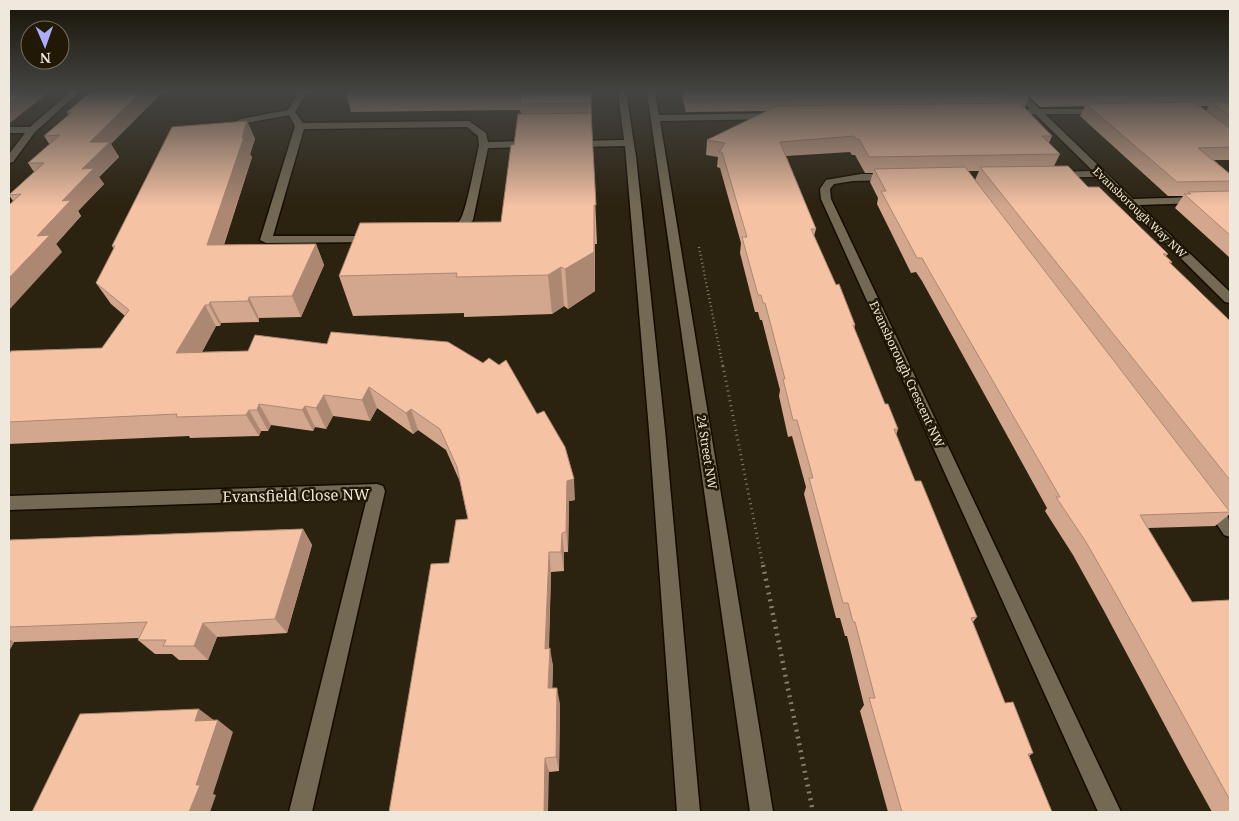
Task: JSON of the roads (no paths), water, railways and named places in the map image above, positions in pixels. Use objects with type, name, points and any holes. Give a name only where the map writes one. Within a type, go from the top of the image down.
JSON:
[{"type":"street","points":[[9,160],[32,130]]},
{"type":"street","points":[[218,139],[227,130]]},
{"type":"street","points":[[299,130],[266,240],[388,239]]},
{"type":"street","points":[[439,236],[455,232],[467,220],[484,145],[483,135],[477,130]]},
{"type":"street","points":[[627,130],[656,421],[689,812]]},
{"type":"street","name":"24 Street NW","points":[[658,130],[762,812]]},
{"type":"street","name":"Evansborough Way NW","points":[[1057,130],[1129,202],[1225,289],[1230,299]]},
{"type":"street","points":[[561,144],[629,143]]},
{"type":"street","points":[[484,145],[542,144]]},
{"type":"street","points":[[1041,175],[1101,174]]},
{"type":"street","name":"Evansborough Crescent NW","points":[[906,176],[841,178],[830,182],[826,189],[826,199],[1110,812]]},
{"type":"street","points":[[1129,202],[1230,199]]},
{"type":"street","points":[[1201,490],[1230,530]]},
{"type":"street","name":"Evansfield Close NW","points":[[9,503],[377,491],[301,812]]}]
